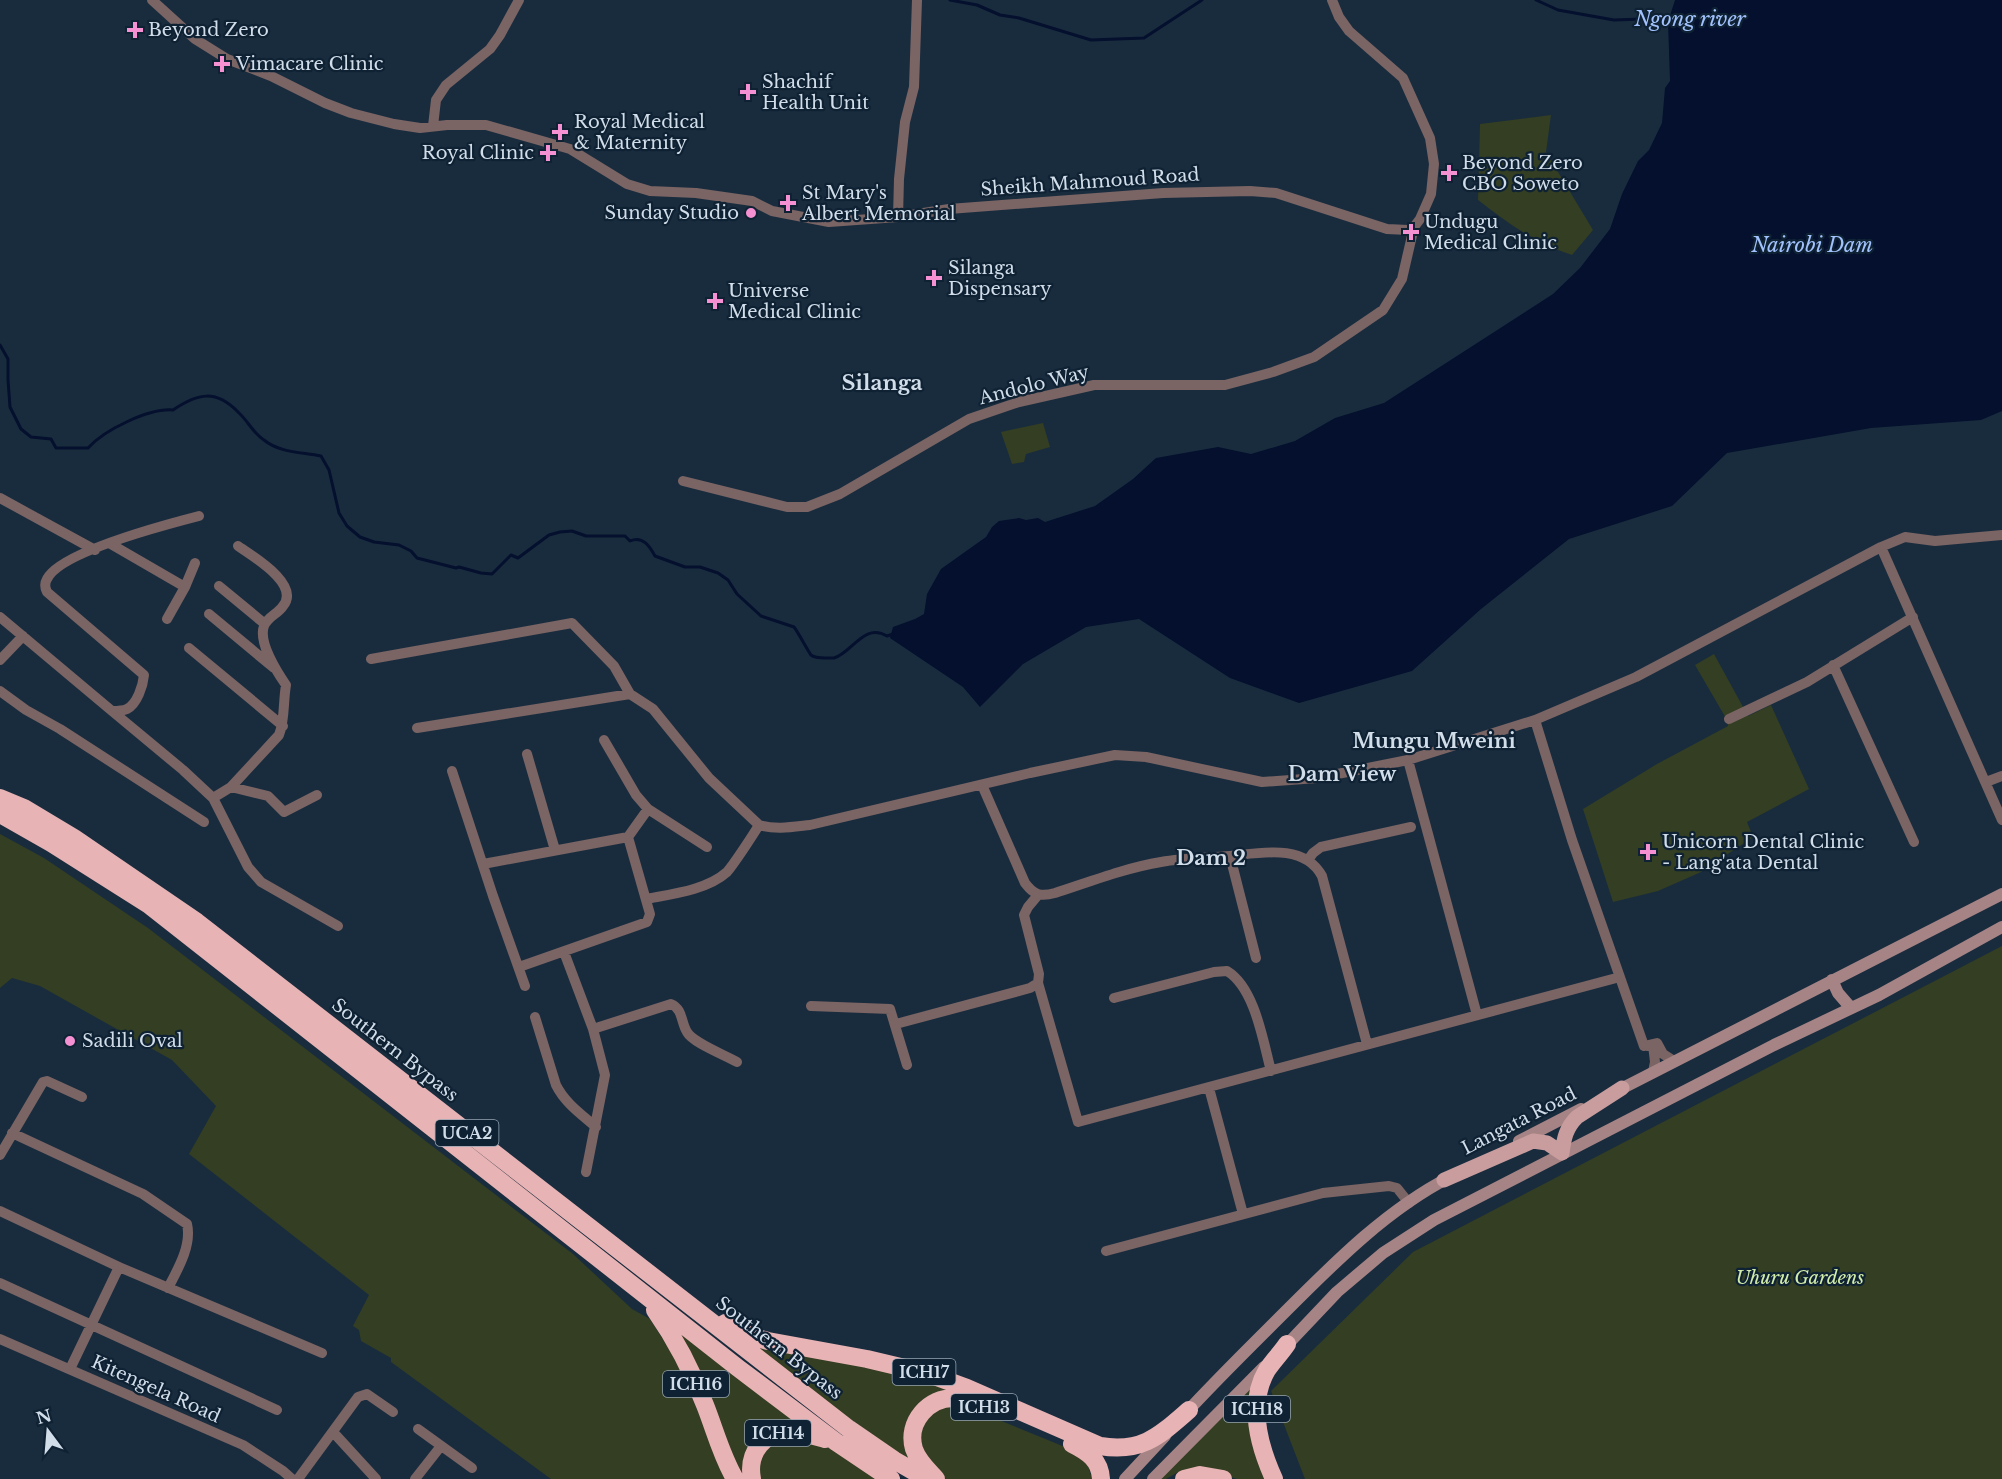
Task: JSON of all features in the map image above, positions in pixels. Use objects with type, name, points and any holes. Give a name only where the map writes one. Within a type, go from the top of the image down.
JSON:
[{"type":"highway","name":"Southern Bypass","points":[[0,798],[24,808],[74,838],[197,922],[849,1429],[894,1460],[927,1479]]},
{"type":"highway","name":"Southern Bypass","points":[[0,814],[51,843],[149,905],[646,1296],[836,1442],[891,1479]]},
{"type":"highway","name":"ICH17","points":[[652,1277],[750,1336],[926,1373],[967,1388],[1100,1446],[1131,1448],[1144,1444],[1157,1438],[1189,1410]]},
{"type":"highway","name":"ICH16","points":[[646,1296],[685,1359],[706,1406],[723,1456],[735,1479]]},
{"type":"highway","name":"ICH18","points":[[1274,1479],[1264,1457],[1260,1440],[1257,1402],[1267,1372],[1287,1344]]},
{"type":"highway","name":"ICH13","points":[[936,1479],[917,1455],[913,1431],[924,1410],[936,1402],[955,1398],[969,1400],[1084,1450],[1099,1465],[1101,1479]]},
{"type":"highway","name":"ICH14","points":[[752,1479],[750,1470],[754,1453],[768,1437],[790,1432],[836,1442]]},
{"type":"highway","points":[[1184,1479],[1200,1475],[1223,1479]]},
{"type":"main road","name":"Langata Road","points":[[1125,1479],[1189,1410],[1351,1247],[1409,1203],[1444,1180],[2002,894]]},
{"type":"main road","points":[[1153,1479],[1337,1292],[1383,1253],[1434,1220],[1774,1045],[1851,1008],[2002,927]]},
{"type":"main road","points":[[1832,980],[1838,993],[1851,1008]]},
{"type":"main road","points":[[1562,1153],[1566,1129],[1571,1122],[1622,1088]]},
{"type":"main road","points":[[1444,1180],[1533,1141],[1547,1143],[1562,1153]]},
{"type":"street","name":"Sheikh Mahmoud Road","points":[[152,0],[195,39],[227,59],[271,76],[351,114],[420,128],[486,125],[570,149],[627,184],[650,191],[696,193],[752,201],[781,213],[829,222],[898,217],[960,208],[1231,190],[1276,193],[1387,229],[1401,231],[1414,227]]},
{"type":"street","points":[[433,126],[436,100],[446,85],[490,49],[519,0]]},
{"type":"street","points":[[898,217],[904,122],[914,87],[917,0]]},
{"type":"street","points":[[1332,0],[1339,17],[1349,31],[1403,78],[1430,138],[1434,164],[1432,188],[1425,210],[1414,227]]},
{"type":"street","name":"Andolo Way","points":[[682,481],[787,507],[807,507],[840,494],[969,419],[1019,402],[1094,385],[1225,385],[1273,372],[1314,357],[1383,310],[1402,279],[1414,227]]},
{"type":"street","points":[[0,498],[95,550]]},
{"type":"street","points":[[112,711],[125,711],[131,706],[143,686],[144,675],[47,592],[45,586],[51,573],[62,565],[109,543],[140,531],[199,516]]},
{"type":"street","points":[[371,659],[572,623],[614,666],[624,688],[653,709],[709,777],[759,825],[778,829],[810,825],[1115,755],[1146,756],[1262,782],[1317,778],[1408,760],[1535,720],[1636,677],[1881,547],[1905,537],[1935,541],[2002,535]]},
{"type":"street","points":[[109,543],[185,587]]},
{"type":"street","points":[[238,546],[270,570],[284,584],[287,596],[285,605],[269,618],[263,628],[264,641],[274,669]]},
{"type":"street","points":[[1881,547],[2002,820]]},
{"type":"street","points":[[168,619],[195,563]]},
{"type":"street","points":[[219,586],[265,624]]},
{"type":"street","points":[[209,614],[274,669],[286,686],[283,726],[279,735],[231,787],[213,798]]},
{"type":"street","points":[[0,617],[183,770],[213,798],[248,867],[261,882],[338,926]]},
{"type":"street","points":[[1729,719],[1807,682],[1913,617]]},
{"type":"street","points":[[0,660],[23,636]]},
{"type":"street","points":[[189,648],[283,726]]},
{"type":"street","points":[[1833,665],[1914,842]]},
{"type":"street","points":[[0,691],[26,710],[60,729],[204,822]]},
{"type":"street","points":[[417,728],[630,694]]},
{"type":"street","points":[[1535,720],[1572,840],[1644,1046]]},
{"type":"street","points":[[604,740],[636,795],[648,809],[707,847]]},
{"type":"street","points":[[527,754],[555,850]]},
{"type":"street","points":[[1408,760],[1478,1016]]},
{"type":"street","points":[[452,771],[525,986]]},
{"type":"street","points":[[1986,782],[2002,776]]},
{"type":"street","points":[[982,785],[1025,883],[1033,893],[1038,895],[1043,896],[1159,862],[1272,852],[1296,855],[1308,860],[1316,866],[1322,876],[1367,1044]]},
{"type":"street","points":[[231,787],[268,796],[284,812],[317,795]]},
{"type":"street","points":[[483,864],[628,837],[648,809]]},
{"type":"street","points":[[646,898],[671,894],[716,879],[728,871],[759,825]]},
{"type":"street","points":[[1308,860],[1322,847],[1411,827]]},
{"type":"street","points":[[519,967],[644,925],[647,922],[650,914],[628,837]]},
{"type":"street","points":[[1230,856],[1256,958]]},
{"type":"street","points":[[1038,895],[1024,915],[1039,974],[1038,983],[1078,1122],[1620,977]]},
{"type":"street","points":[[564,952],[593,1029],[605,1075],[586,1172]]},
{"type":"street","points":[[1114,998],[1215,972],[1227,971],[1241,984],[1250,1000],[1271,1071]]},
{"type":"street","points":[[896,1024],[1030,988],[1038,983]]},
{"type":"street","points":[[593,1029],[672,1004],[678,1008],[690,1036],[737,1062]]},
{"type":"street","points":[[811,1006],[886,1007],[892,1011],[907,1065]]},
{"type":"street","points":[[534,1017],[561,1095],[596,1127]]},
{"type":"street","points":[[1644,1046],[1657,1044],[1663,1054],[1674,1061]]},
{"type":"street","points":[[1644,1046],[1653,1045],[1655,1062],[1653,1072]]},
{"type":"street","points":[[0,1155],[43,1082],[47,1081],[82,1097]]},
{"type":"street","points":[[1209,1088],[1243,1214]]},
{"type":"street","points":[[12,1133],[142,1194],[187,1224],[189,1235],[178,1268],[168,1287]]},
{"type":"street","points":[[1106,1251],[1323,1193],[1382,1186],[1397,1188],[1409,1203]]},
{"type":"street","points":[[0,1211],[119,1267],[322,1353]]},
{"type":"street","points":[[70,1369],[119,1267]]},
{"type":"street","points":[[0,1283],[278,1410]]},
{"type":"street","name":"Kitengela Road","points":[[0,1339],[243,1445],[275,1465],[292,1479]]},
{"type":"street","points":[[298,1479],[355,1400],[364,1394],[370,1395],[393,1412]]},
{"type":"street","points":[[418,1429],[472,1468]]},
{"type":"street","points":[[333,1432],[376,1479]]},
{"type":"street","points":[[416,1479],[441,1446]]},
{"type":"green space","points":[[1551,115],[1546,152],[1593,230],[1572,255],[1523,232],[1478,200],[1480,124]]},
{"type":"green space","points":[[1043,423],[1050,447],[1026,454],[1024,462],[1012,464],[1001,432]]},
{"type":"green space","points":[[1714,654],[1748,716],[1771,705],[1809,789],[1747,822],[1753,837],[1701,872],[1658,891],[1613,902],[1583,809],[1657,764],[1728,726],[1727,720],[1695,665]]},
{"type":"green space","points":[[0,834],[44,858],[148,928],[573,1254],[632,1309],[650,1319],[675,1358],[727,1479],[551,1479],[391,1362],[391,1358],[361,1341],[359,1330],[353,1326],[369,1295],[189,1154],[216,1106],[172,1060],[40,986],[12,978],[0,988]]},
{"type":"green space","name":"Uhuru Gardens","points":[[2002,946],[2002,1479],[1305,1479],[1271,1391],[1413,1252]]},
{"type":"green space","points":[[662,1312],[817,1434],[767,1430],[743,1479]]},
{"type":"green space","points":[[749,1345],[835,1360],[953,1387],[918,1408],[920,1468],[786,1374]]},
{"type":"green space","points":[[1259,1377],[1268,1479],[1237,1479],[1209,1470],[1180,1471],[1166,1479],[1157,1479]]},
{"type":"green space","points":[[945,1406],[965,1406],[1065,1447],[1087,1461],[1092,1479],[946,1479],[928,1459],[921,1433],[928,1416]]},
{"type":"green space","points":[[804,1439],[832,1449],[881,1479],[759,1479],[758,1456],[770,1442]]},
{"type":"water","name":"Nairobi Dam","points":[[1675,0],[2002,0],[2002,411],[1981,420],[1871,428],[1727,453],[1672,506],[1569,539],[1481,609],[1412,671],[1299,703],[1230,678],[1139,619],[1086,627],[1023,664],[980,707],[963,687],[890,638],[893,627],[924,614],[927,594],[941,569],[986,537],[999,521],[1038,518],[1045,522],[1095,506],[1133,479],[1156,458],[1218,447],[1251,454],[1295,441],[1335,418],[1384,403],[1553,294],[1580,268],[1610,229],[1622,194],[1638,161],[1649,150],[1662,123],[1665,88],[1670,81],[1668,22]]},
{"type":"waterway","name":"Ngong river","points":[[950,0],[977,5],[1000,15],[1019,18],[1091,40],[1144,38],[1202,0]]},
{"type":"waterway","name":"Ngong river","points":[[1536,0],[1558,10],[1614,20],[1672,18]]},
{"type":"waterway","points":[[0,345],[8,359],[10,407],[21,429],[31,437],[51,439],[56,448],[88,448],[105,434],[140,416],[173,410],[199,397],[215,397],[231,405],[257,434],[270,444],[284,450],[321,456],[329,470],[339,513],[347,526],[360,537],[374,542],[399,545],[411,551],[417,558],[492,574],[511,555],[518,558],[549,535],[572,531],[586,536],[625,536],[630,541],[642,541],[655,556],[685,567],[700,567],[718,573],[728,580],[737,594],[761,616],[794,627],[814,657],[834,658],[841,655],[865,635],[893,634]]},
{"type":"place","name":"Beyond Zero","points":[[135,30]]},
{"type":"place","name":"Vimacare Clinic","points":[[222,64]]},
{"type":"place","name":"Shachif Health Unit","points":[[748,92]]},
{"type":"place","name":"Royal Medical & Maternity","points":[[560,132]]},
{"type":"place","name":"Royal Clinic","points":[[548,153]]},
{"type":"place","name":"Beyond Zero CBO Soweto","points":[[1449,173]]},
{"type":"place","name":"St Mary's Albert Memorial","points":[[788,203]]},
{"type":"place","name":"Sunday Studio","points":[[751,213]]},
{"type":"place","name":"Undugu Medical Clinic","points":[[1411,232]]},
{"type":"place","name":"Silanga Dispensary","points":[[934,278]]},
{"type":"place","name":"Universe Medical Clinic","points":[[715,301]]},
{"type":"place","name":"Unicorn Dental Clinic - Lang'ata Dental","points":[[1648,852]]},
{"type":"place","name":"Sadili Oval","points":[[70,1041]]},
{"type":"district","name":"Silanga","points":[[882,383]]},
{"type":"district","name":"Mungu Mweini","points":[[1434,741]]},
{"type":"district","name":"Dam View","points":[[1342,774]]},
{"type":"district","name":"Dam 2","points":[[1211,858]]}]
